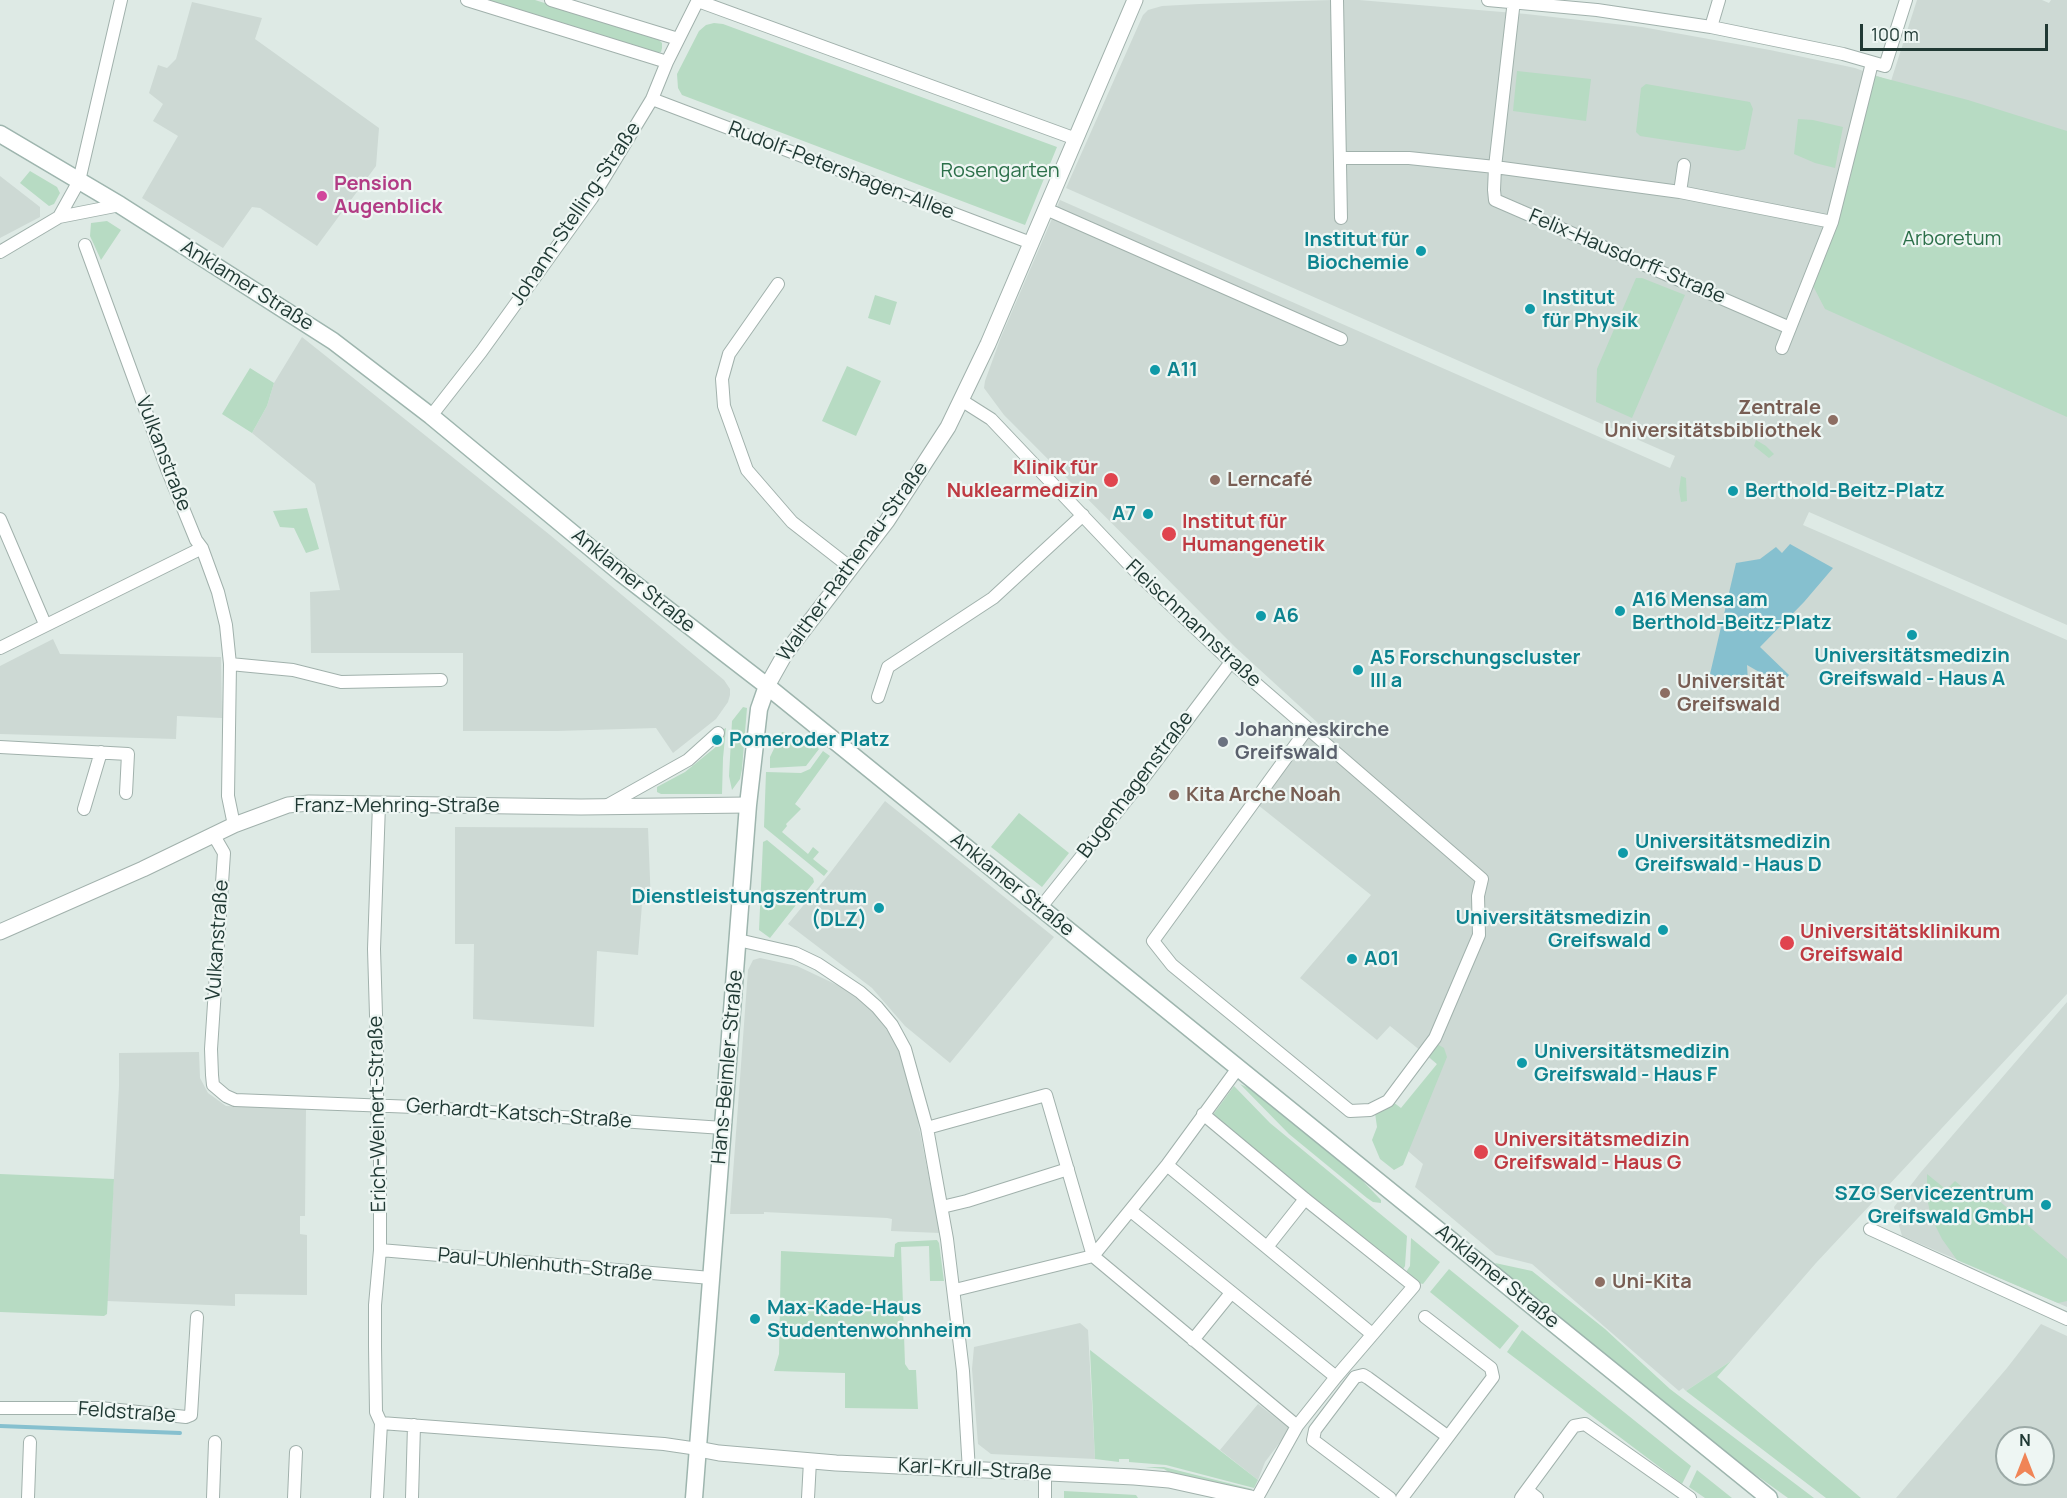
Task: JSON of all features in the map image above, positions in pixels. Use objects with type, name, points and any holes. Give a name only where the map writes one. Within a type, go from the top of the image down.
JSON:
[{"type":"main road","name":"Anklamer Straße","points":[[0,134],[120,205],[333,341],[431,416],[622,574],[767,686],[1765,1495]]},
{"type":"main road","name":"Hans-Beimler-Straße","points":[[694,1498],[748,805],[759,709],[767,686]]},
{"type":"street","points":[[59,217],[79,181],[121,0]]},
{"type":"street","points":[[466,0],[667,62]]},
{"type":"street","points":[[551,0],[678,39]]},
{"type":"street","points":[[698,0],[1077,139]]},
{"type":"street","name":"Johann-Stelling-Straße","points":[[431,416],[481,352],[592,198],[652,99],[667,62],[698,0]]},
{"type":"street","name":"Walther-Rathenau-Straße","points":[[767,686],[785,654],[887,521],[948,427],[1077,139],[1135,0]]},
{"type":"street","points":[[1337,0],[1341,218]]},
{"type":"street","points":[[1488,0],[1597,10],[1711,27],[1843,54],[1885,66],[1906,0]]},
{"type":"street","points":[[1711,27],[1719,0]]},
{"type":"street","name":"Felix-Hausdorff-Straße","points":[[1514,1],[1495,166],[1496,200],[1790,328]]},
{"type":"street","points":[[1782,348],[1832,222],[1872,63]]},
{"type":"street","name":"Rudolf-Petershagen-Allee","points":[[652,99],[1030,243]]},
{"type":"street","points":[[1340,158],[1409,158],[1495,166],[1680,192],[1832,222]]},
{"type":"street","points":[[1680,192],[1684,165]]},
{"type":"street","points":[[0,252],[59,217],[120,205]]},
{"type":"street","points":[[1046,209],[1341,339]]},
{"type":"street","name":"Vulkanstraße","points":[[86,245],[167,469],[196,540],[202,548],[218,592],[226,625],[230,664],[228,796],[234,825]]},
{"type":"street","points":[[778,284],[729,354],[722,379],[724,406],[747,470],[792,522],[851,568]]},
{"type":"street","name":"Fleischmannstraße","points":[[961,400],[991,419],[1140,576],[1231,662],[1482,879],[1478,896],[1479,935],[1435,1038],[1388,1101],[1370,1110],[1350,1111],[1172,965],[1153,941],[1307,729]]},
{"type":"street","points":[[878,697],[888,667],[993,598],[1083,515]]},
{"type":"street","points":[[0,519],[45,624]]},
{"type":"street","points":[[0,648],[202,548]]},
{"type":"street","name":"Bugenhagenstraße","points":[[1041,908],[1231,662]]},
{"type":"street","points":[[230,664],[293,670],[341,682],[441,680]]},
{"type":"street","points":[[606,806],[688,760],[718,733]]},
{"type":"street","points":[[0,747],[128,754],[126,793]]},
{"type":"street","points":[[84,809],[101,752]]},
{"type":"street","name":"Franz-Mehring-Straße","points":[[0,932],[143,869],[213,834],[288,806],[309,803],[748,805]]},
{"type":"street","name":"Erich-Weinert-Straße","points":[[376,1498],[381,1423],[376,1412],[375,1305],[380,1250],[380,1155],[374,949],[379,804]]},
{"type":"street","name":"Vulkanstraße","points":[[211,1049],[224,853],[213,834]]},
{"type":"street","points":[[738,940],[795,953],[818,964],[860,992],[877,1007],[892,1025],[905,1049],[927,1128],[955,1290],[969,1471]]},
{"type":"street","name":"Gerhardt-Katsch-Straße","points":[[211,1049],[213,1085],[219,1092],[235,1100],[377,1105],[723,1128]]},
{"type":"street","points":[[955,1290],[1093,1256],[1167,1165],[1238,1068]]},
{"type":"street","points":[[927,1128],[1046,1095],[1093,1256],[1297,1426]]},
{"type":"street","points":[[1203,1114],[1414,1286],[1297,1426],[1257,1498]]},
{"type":"street","points":[[1167,1165],[1372,1334]]},
{"type":"street","points":[[942,1207],[1068,1169]]},
{"type":"street","points":[[1267,1247],[1305,1199]]},
{"type":"street","points":[[1131,1211],[1336,1377]]},
{"type":"street","points":[[1870,1229],[2067,1319]]},
{"type":"street","name":"Paul-Uhlenhuth-Straße","points":[[380,1250],[711,1278]]},
{"type":"street","points":[[1193,1340],[1231,1293]]},
{"type":"street","name":"Feldstraße","points":[[0,1408],[100,1408],[186,1417],[191,1415],[197,1317]]},
{"type":"street","points":[[1402,1498],[1493,1377],[1491,1368],[1425,1317]]},
{"type":"street","points":[[1390,1498],[1313,1440],[1315,1430],[1355,1377],[1368,1378],[1447,1436]]},
{"type":"street","points":[[381,1423],[698,1449]]},
{"type":"street","points":[[1538,1498],[1524,1494],[1574,1426],[1586,1424],[1683,1496]]},
{"type":"street","points":[[412,1498],[414,1425]]},
{"type":"street","points":[[28,1498],[30,1442]]},
{"type":"street","points":[[213,1498],[215,1442]]},
{"type":"street","name":"Karl-Krull-Straße","points":[[698,1449],[810,1461],[1169,1480],[1251,1498]]},
{"type":"street","points":[[294,1498],[296,1452]]},
{"type":"street","points":[[808,1498],[810,1461]]},
{"type":"street","points":[[1045,1474],[1045,1498]]},
{"type":"shaded area","name":"Universität Greifswald","points":[[1359,0],[1526,14],[1642,27],[1855,68],[1891,81],[1917,0],[2042,0],[2049,3],[2051,0],[2067,0],[2067,625],[1809,512],[1803,525],[2067,640],[2067,994],[1816,1263],[1731,1361],[1686,1391],[1683,1388],[1679,1391],[1532,1264],[1496,1255],[1415,1187],[1423,1164],[1408,1151],[1437,1064],[1390,1026],[1377,1040],[1300,978],[1371,895],[1258,805],[1319,724],[1235,647],[1004,415],[984,388],[1001,337],[1060,200],[1670,468],[1675,456],[1066,188],[1143,15],[1148,10],[1162,6],[1199,4]]},
{"type":"shaded area","points":[[192,2],[262,18],[255,39],[379,128],[376,166],[317,246],[260,208],[252,207],[223,248],[142,198],[178,136],[153,121],[163,104],[149,93],[158,65],[167,68],[176,59]]},
{"type":"shaded area","points":[[0,176],[40,207],[40,217],[0,238]]},
{"type":"shaded area","points":[[302,337],[550,535],[724,680],[730,689],[730,695],[716,719],[673,753],[656,728],[463,731],[463,653],[311,653],[310,592],[340,590],[315,484],[252,433],[267,406],[274,383]]},
{"type":"shaded area","points":[[53,639],[60,654],[221,657],[222,718],[177,716],[176,739],[0,734],[0,666]]},
{"type":"shaded area","points":[[885,801],[1054,937],[950,1063],[905,1026],[872,988],[788,924]]},
{"type":"shaded area","points":[[455,827],[648,828],[651,904],[642,904],[638,955],[597,951],[594,1027],[473,1019],[474,944],[455,944]]},
{"type":"shaded area","points":[[760,958],[797,966],[850,991],[871,1010],[890,1034],[900,1051],[915,1107],[940,1233],[891,1231],[892,1219],[887,1218],[764,1212],[764,1214],[730,1214],[748,970],[753,960]]},
{"type":"shaded area","points":[[2067,1002],[2067,1307],[1902,1236],[1894,1207],[1921,1172]]},
{"type":"shaded area","points":[[199,1052],[200,1078],[208,1093],[226,1106],[306,1109],[305,1216],[300,1216],[300,1234],[307,1235],[307,1295],[235,1294],[235,1306],[107,1301],[119,1053]]},
{"type":"shaded area","points":[[1080,1323],[1088,1330],[1095,1459],[991,1454],[978,1444],[972,1369],[974,1347]]},
{"type":"shaded area","points":[[2041,1324],[2067,1336],[2067,1498],[1896,1498],[2007,1368]]},
{"type":"shaded area","points":[[1258,1404],[1290,1429],[1265,1462],[1258,1480],[1220,1450]]},
{"type":"green space","points":[[486,0],[535,0],[658,39],[662,43],[661,52],[656,53]]},
{"type":"green space","name":"Rosengarten","points":[[723,24],[1057,147],[1025,225],[682,95],[678,88],[677,74],[699,31],[706,25]]},
{"type":"green space","points":[[1517,71],[1591,79],[1586,121],[1513,111]]},
{"type":"green space","name":"Arboretum","points":[[1872,75],[1968,100],[2067,131],[2067,417],[1825,309],[1812,284],[1849,184]]},
{"type":"green space","points":[[1646,84],[1750,102],[1753,109],[1745,149],[1738,151],[1640,136],[1636,132],[1641,88]]},
{"type":"green space","points":[[1798,119],[1843,127],[1835,168],[1794,154]]},
{"type":"green space","points":[[30,171],[57,187],[60,193],[54,204],[49,206],[20,183]]},
{"type":"green space","points":[[107,221],[121,230],[101,260],[90,236],[91,223]]},
{"type":"green space","points":[[1636,278],[1642,278],[1685,295],[1632,418],[1596,402],[1597,369]]},
{"type":"green space","points":[[875,295],[897,302],[890,325],[868,318]]},
{"type":"green space","points":[[847,366],[881,381],[856,436],[822,421]]},
{"type":"green space","points":[[250,368],[274,383],[267,406],[252,433],[222,414]]},
{"type":"green space","points":[[1756,440],[1774,454],[1769,458],[1754,446]]},
{"type":"green space","points":[[1681,476],[1686,478],[1687,501],[1681,502],[1679,490]]},
{"type":"green space","points":[[307,508],[319,549],[306,553],[294,528],[280,527],[273,511]]},
{"type":"green space","points":[[743,707],[747,708],[742,769],[740,779],[732,790],[729,776],[732,721]]},
{"type":"green space","points":[[726,728],[722,794],[661,794],[657,792],[657,787],[685,772],[717,746],[722,740],[722,730]]},
{"type":"green space","points":[[782,732],[810,740],[819,749],[806,766],[770,768],[770,757]]},
{"type":"green space","points":[[823,751],[830,756],[795,804],[801,809],[786,824],[782,832],[808,854],[813,847],[819,852],[813,859],[828,871],[824,876],[764,827],[766,772],[801,773],[810,769]]},
{"type":"green space","points":[[1019,813],[1069,853],[1042,887],[991,847]]},
{"type":"green space","points":[[767,840],[813,878],[814,882],[770,938],[759,930],[763,842]]},
{"type":"green space","points":[[1437,1044],[1444,1048],[1447,1057],[1403,1165],[1394,1170],[1380,1159],[1372,1140],[1377,1127],[1375,1113],[1393,1102],[1401,1108],[1437,1064],[1428,1056]]},
{"type":"green space","points":[[1240,1084],[1251,1089],[1354,1172],[1381,1200],[1381,1203],[1367,1198],[1289,1134]]},
{"type":"green space","points":[[1234,1086],[1270,1123],[1407,1236],[1405,1266],[1402,1271],[1212,1116]]},
{"type":"green space","points":[[0,1174],[114,1179],[107,1314],[104,1316],[0,1312]]},
{"type":"green space","points":[[1927,1174],[1943,1187],[1948,1188],[1955,1181],[1973,1196],[1983,1187],[2067,1259],[2067,1301],[2058,1303],[1957,1260],[1942,1239],[1931,1217],[1927,1198]]},
{"type":"green space","points":[[1411,1238],[1440,1262],[1423,1284],[1406,1272],[1410,1266]]},
{"type":"green space","points":[[937,1240],[944,1281],[930,1281],[929,1246],[901,1247],[905,1364],[909,1370],[916,1370],[918,1409],[845,1408],[845,1373],[774,1371],[779,1354],[781,1251],[894,1257],[895,1244],[898,1242]]},
{"type":"green space","points":[[1495,1263],[1532,1271],[1605,1329],[1670,1389],[1814,1498],[1788,1498],[1724,1452],[1508,1278]]},
{"type":"green space","points":[[1449,1269],[1519,1326],[1500,1349],[1430,1292]]},
{"type":"green space","points":[[1522,1330],[1691,1466],[1682,1484],[1507,1352]]},
{"type":"green space","points":[[1090,1350],[1258,1480],[1254,1488],[1166,1465],[1129,1462],[1129,1459],[1119,1459],[1119,1462],[1095,1459]]},
{"type":"green space","points":[[1731,1361],[1717,1377],[1861,1498],[1826,1498],[1686,1391]]},
{"type":"green space","points":[[1145,1467],[1164,1467],[1252,1489],[1251,1491],[1170,1473],[1164,1469]]},
{"type":"green space","points":[[1697,1470],[1732,1498],[1705,1498],[1689,1487]]},
{"type":"green space","points":[[1064,1491],[1136,1495],[1138,1498],[1064,1498]]},
{"type":"water","points":[[1790,544],[1833,568],[1760,647],[1789,675],[1784,681],[1776,681],[1776,676],[1761,673],[1747,665],[1748,682],[1745,689],[1710,674],[1736,563],[1760,559],[1776,547],[1782,553]]},
{"type":"waterway","points":[[0,1426],[180,1433]]},
{"type":"place","name":"Pension Augenblick","points":[[322,196]]},
{"type":"place","name":"Institut für Biochemie","points":[[1421,251]]},
{"type":"place","name":"Institut für Physik","points":[[1530,309]]},
{"type":"place","name":"A11","points":[[1155,370]]},
{"type":"place","name":"Zentrale Universitätsbibliothek","points":[[1833,420]]},
{"type":"place","name":"Klinik für Nuklearmedizin","points":[[1111,480]]},
{"type":"place","name":"Lerncafé","points":[[1215,480]]},
{"type":"place","name":"Berthold-Beitz-Platz","points":[[1733,491]]},
{"type":"place","name":"A7","points":[[1148,514]]},
{"type":"place","name":"Institut für Humangenetik","points":[[1169,534]]},
{"type":"place","name":"A16 Mensa am Berthold-Beitz-Platz","points":[[1620,611]]},
{"type":"place","name":"A6","points":[[1261,616]]},
{"type":"place","name":"Universitätsmedizin Greifswald - Haus A","points":[[1912,635]]},
{"type":"place","name":"A5 Forschungscluster III a","points":[[1358,670]]},
{"type":"place","name":"Universität Greifswald","points":[[1665,693]]},
{"type":"place","name":"Pomeroder Platz","points":[[717,740]]},
{"type":"place","name":"Johanneskirche Greifswald","points":[[1223,742]]},
{"type":"place","name":"Kita Arche Noah","points":[[1174,795]]},
{"type":"place","name":"Universitätsmedizin Greifswald - Haus D","points":[[1623,853]]},
{"type":"place","name":"Dienstleistungszentrum (DLZ)","points":[[879,908]]},
{"type":"place","name":"Universitätsmedizin Greifswald","points":[[1663,930]]},
{"type":"place","name":"Universitätsklinikum Greifswald","points":[[1787,943]]},
{"type":"place","name":"A01","points":[[1352,959]]},
{"type":"place","name":"Universitätsmedizin Greifswald - Haus F","points":[[1522,1063]]},
{"type":"place","name":"Universitätsmedizin Greifswald - Haus G","points":[[1481,1152]]},
{"type":"place","name":"SZG Servicezentrum Greifswald GmbH","points":[[2046,1205]]},
{"type":"place","name":"Uni-Kita","points":[[1600,1282]]},
{"type":"place","name":"Max-Kade-Haus Studentenwohnheim","points":[[755,1319]]}]
